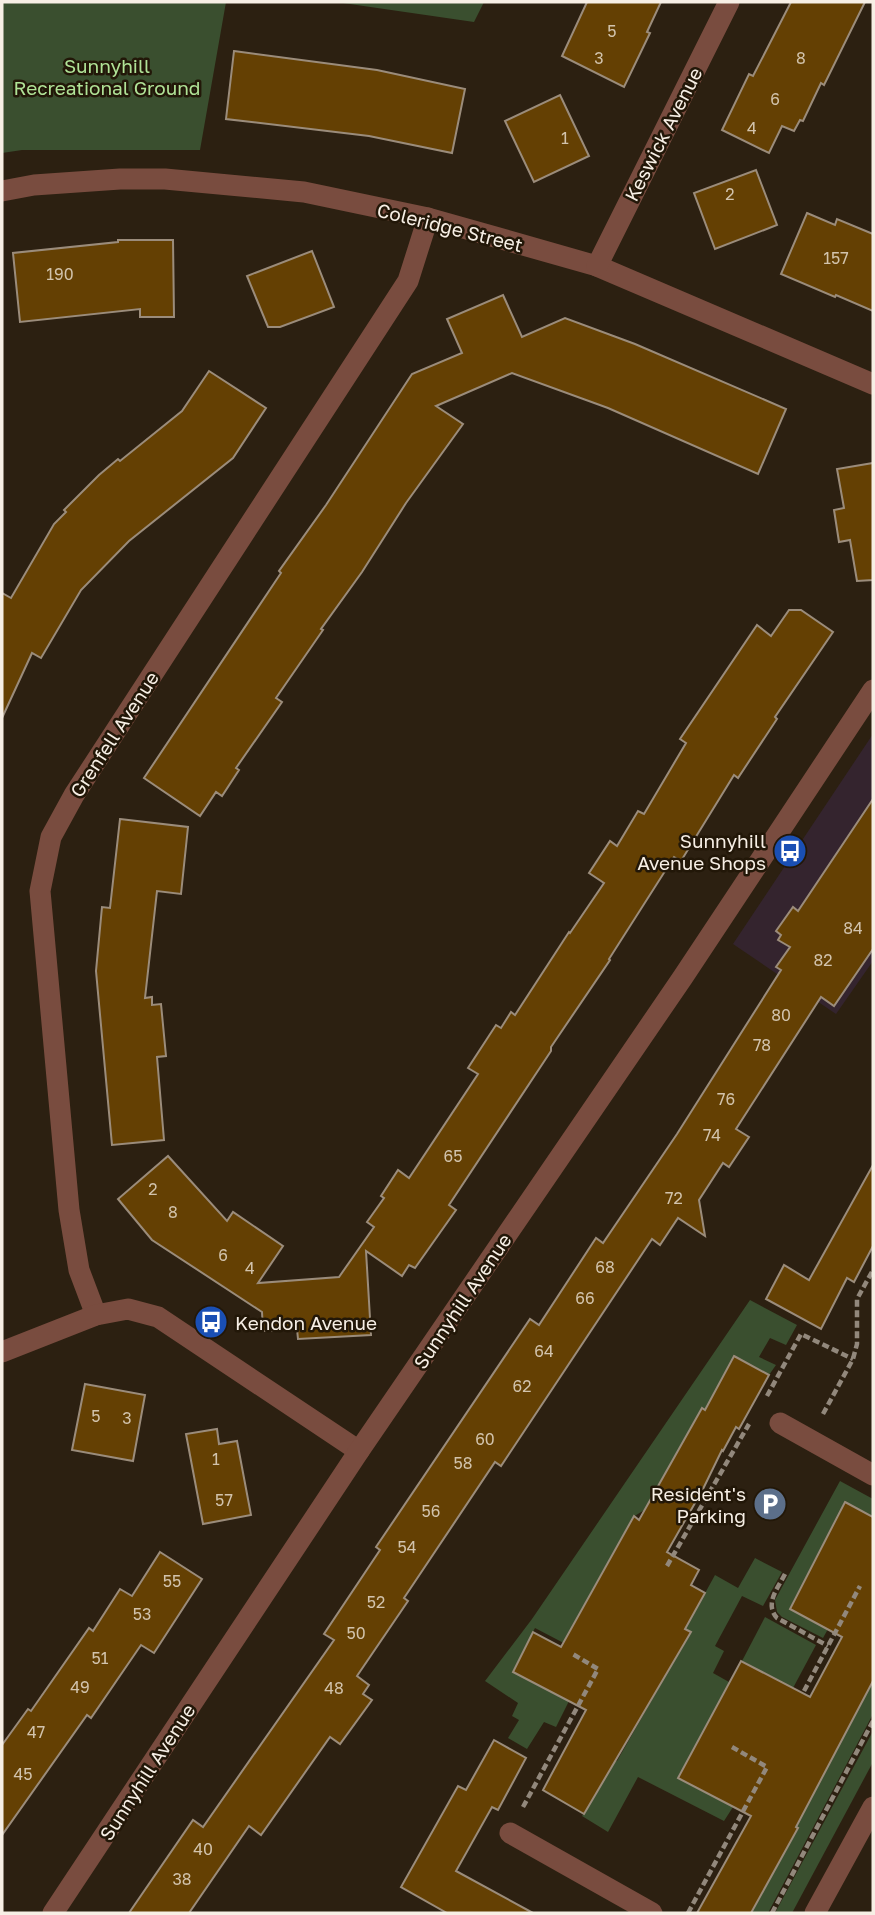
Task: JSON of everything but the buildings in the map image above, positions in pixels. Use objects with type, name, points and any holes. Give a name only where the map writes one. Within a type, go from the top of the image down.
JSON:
[{"type":"street","name":"Keswick Avenue","points":[[597,266],[729,2]]},
{"type":"street","name":"Coleridge Street","points":[[2,191],[34,185],[165,179],[304,192],[428,218],[597,266],[873,384]]},
{"type":"street","name":"Grenfell Avenue","points":[[96,1315],[79,1270],[69,1210],[40,891],[51,837],[74,795],[408,281],[428,218]]},
{"type":"street","name":"Sunnyhill Avenue","points":[[53,1913],[359,1451],[691,965],[873,690]]},
{"type":"street","points":[[2,1352],[96,1315],[128,1309],[158,1317],[359,1451]]},
{"type":"street","points":[[780,1423],[873,1475]]},
{"type":"street","points":[[816,1913],[873,1807]]},
{"type":"street","points":[[510,1833],[652,1913]]},
{"type":"path","points":[[809,1439],[853,1359],[857,1344],[857,1300],[873,1270]]},
{"type":"path","points":[[785,1574],[771,1602],[772,1613],[828,1646]]},
{"type":"path","points":[[804,1691],[860,1586]]},
{"type":"path","points":[[510,1833],[598,1669],[571,1653]]},
{"type":"path","points":[[772,1913],[873,1721]]},
{"type":"path","points":[[688,1913],[767,1767],[732,1746]]},
{"type":"shaded area","points":[[873,734],[873,961],[836,1014],[733,944]]},
{"type":"green space","name":"Sunnyhill Recreational Ground","points":[[2,2],[226,2],[200,150],[22,150],[2,153]]},
{"type":"green space","points":[[336,2],[484,2],[474,22]]},
{"type":"green space","points":[[750,1300],[797,1325],[786,1345],[770,1338],[759,1357],[776,1365],[769,1375],[733,1357],[646,1509],[633,1517],[574,1623],[600,1662],[535,1628],[513,1671],[569,1701],[556,1727],[544,1722],[527,1749],[508,1738],[519,1720],[512,1716],[518,1703],[485,1681],[532,1619]]},
{"type":"green space","points":[[840,1481],[873,1499],[873,1517],[844,1503],[790,1608],[828,1629],[823,1638],[782,1617],[777,1612],[775,1600]]},
{"type":"green space","points":[[755,1558],[782,1572],[763,1606],[742,1596],[715,1646],[724,1651],[713,1673],[729,1682],[723,1695],[719,1756],[696,1744],[678,1777],[733,1807],[724,1821],[638,1777],[608,1832],[582,1816],[674,1661],[682,1635],[715,1575],[738,1588]]},
{"type":"green space","points":[[765,1617],[816,1645],[793,1688],[742,1661]]},
{"type":"green space","points":[[873,1681],[873,1714],[768,1913],[751,1913],[798,1829],[796,1827]]},
{"type":"green space","points":[[873,1731],[873,1762],[792,1913],[775,1913]]},
{"type":"place","name":"Sunnyhill Avenue Shops","points":[[790,851]]},
{"type":"place","name":"Kendon Avenue","points":[[211,1322]]},
{"type":"place","name":"Resident's Parking","points":[[770,1504]]}]
